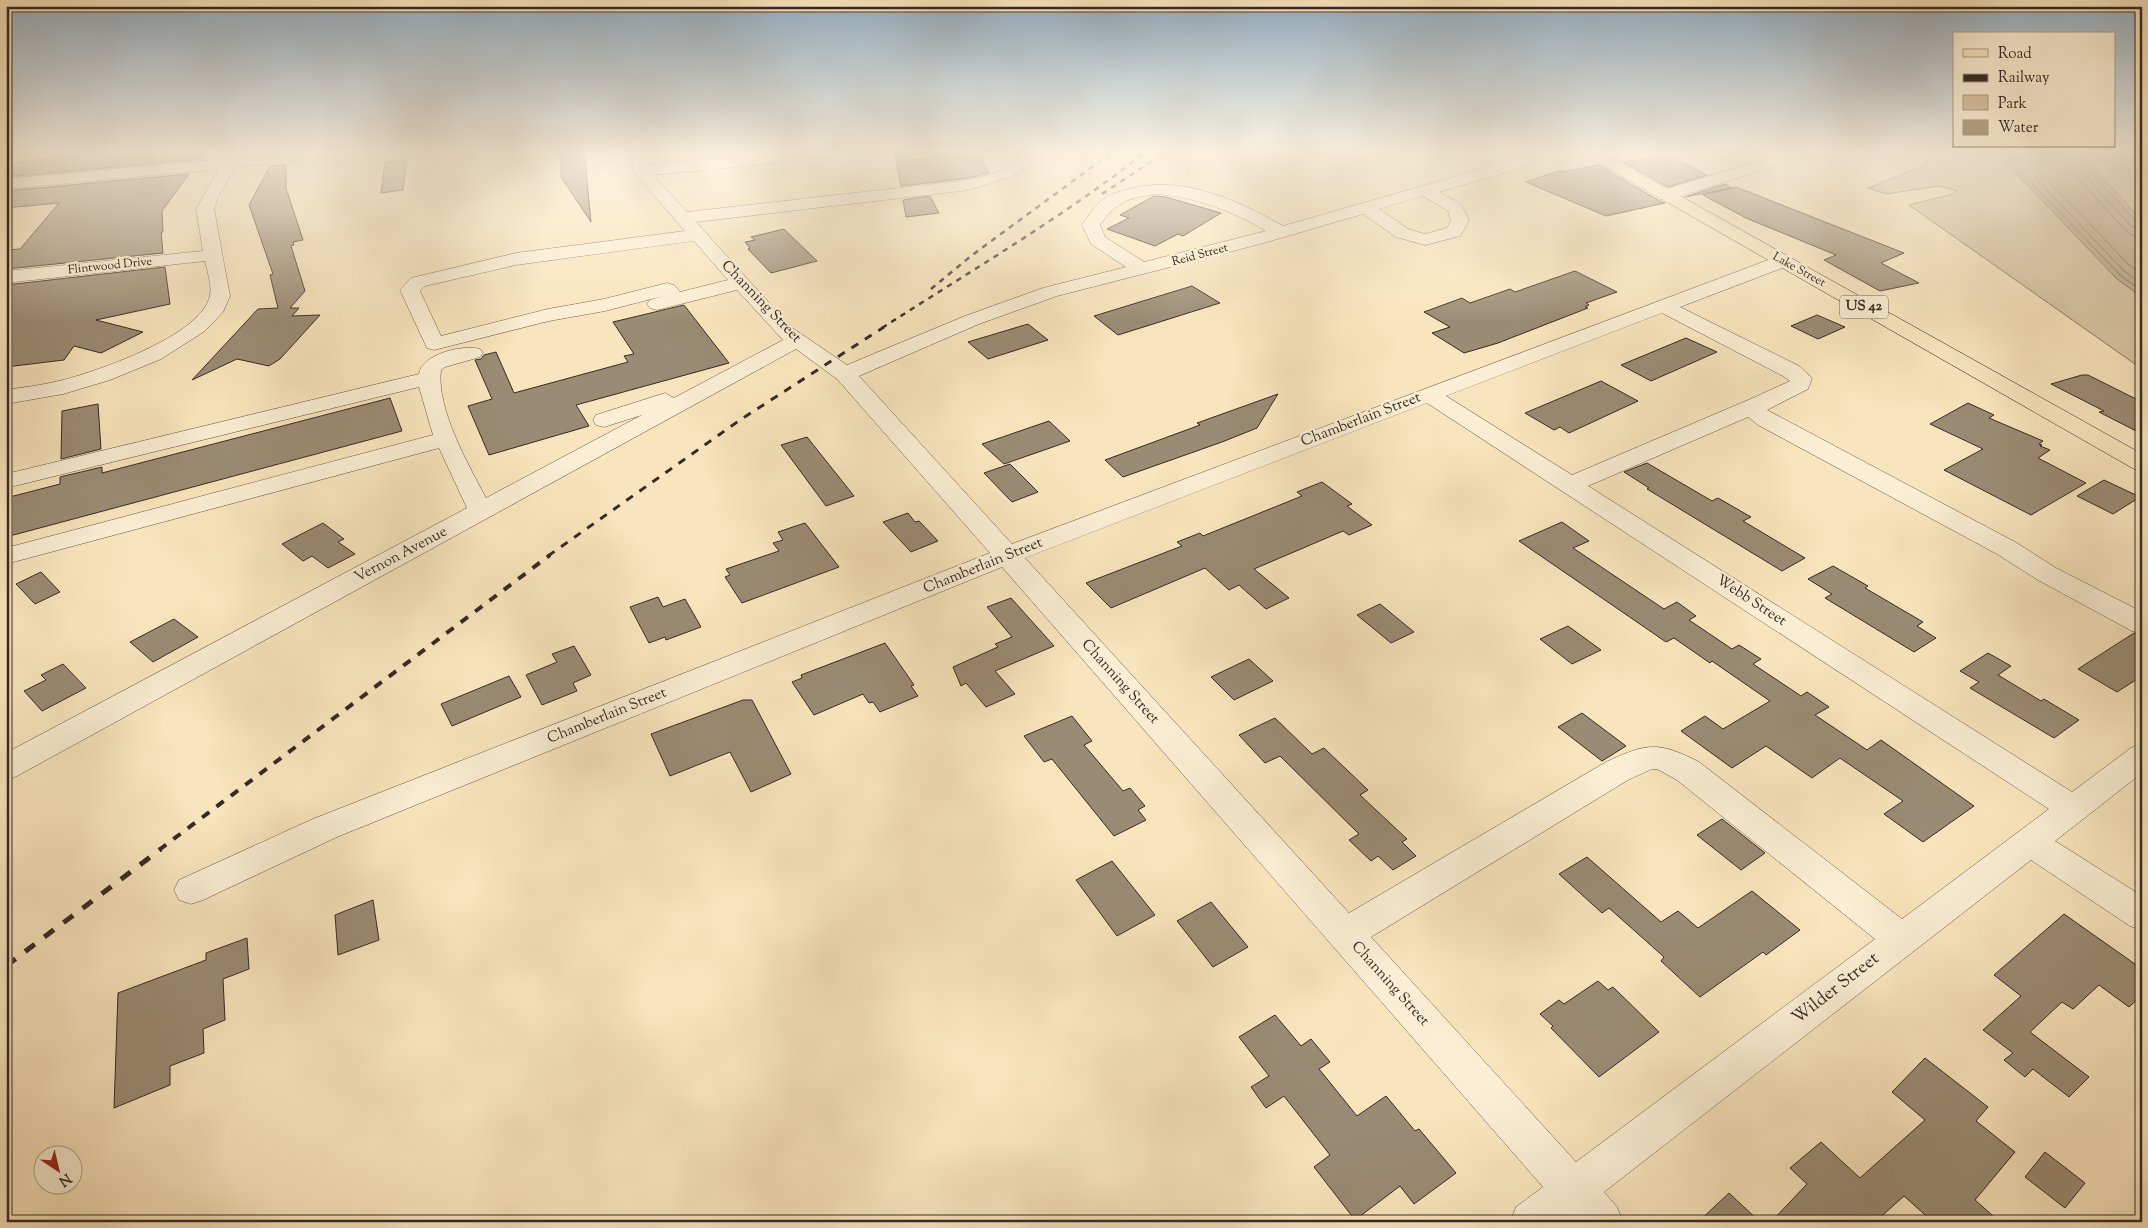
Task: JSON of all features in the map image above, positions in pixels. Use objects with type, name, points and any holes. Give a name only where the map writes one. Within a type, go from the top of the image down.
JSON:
[{"type":"main road","name":"Lake Street","points":[[1688,207],[2142,464]]},
{"type":"street","points":[[6,396],[64,387],[120,369],[145,359],[193,331],[209,316],[220,296],[206,207]]},
{"type":"street","name":"Channing Street","points":[[676,207],[691,227],[784,331],[845,374],[1602,1222]]},
{"type":"street","points":[[741,283],[675,300],[611,310],[548,315],[434,344],[410,290],[418,282],[516,260],[691,227],[821,207]]},
{"type":"street","points":[[1105,207],[1091,226],[1096,240],[1141,269]]},
{"type":"street","points":[[1235,207],[1251,214],[1281,232]]},
{"type":"street","name":"Reid Street","points":[[845,374],[1018,303],[1084,283],[1281,232],[1364,207]]},
{"type":"street","points":[[1365,207],[1402,233],[1425,240],[1454,232],[1460,221],[1455,207]]},
{"type":"street","name":"Flintwood Drive","points":[[6,277],[213,255]]},
{"type":"street","name":"Chamberlain Street","points":[[191,890],[324,828],[1007,556],[1428,394],[1783,261]]},
{"type":"street","points":[[1570,485],[1761,403],[1800,384],[1801,378],[1791,371],[1663,306]]},
{"type":"street","points":[[485,510],[477,504],[446,439],[429,384],[430,369],[438,362],[611,310]]},
{"type":"street","name":"Vernon Avenue","points":[[6,768],[796,341]]},
{"type":"street","points":[[6,480],[430,378]]},
{"type":"street","name":"Webb Street","points":[[1428,394],[2072,808]]},
{"type":"street","points":[[604,420],[667,399],[686,401]]},
{"type":"street","points":[[1761,403],[1754,411],[1766,420],[2006,548],[2047,574],[2142,624]]},
{"type":"street","points":[[6,556],[446,439]]},
{"type":"street","points":[[1345,934],[1617,771],[1649,756],[1667,760],[1688,771],[1901,939]]},
{"type":"street","name":"Wilder Street","points":[[1531,1222],[2142,756]]},
{"type":"street","points":[[2029,841],[2142,915]]},
{"type":"green space","points":[[1912,207],[2049,207],[2117,279],[2142,297],[2142,369]]},
{"type":"green space","points":[[2130,207],[2142,207],[2142,220]]},
{"type":"water","points":[[2049,207],[2130,207],[2142,220],[2142,297],[2117,279]]},
{"type":"building","points":[[55,207],[165,207],[162,211],[163,232],[161,232],[163,253],[6,269],[6,250],[20,249]]},
{"type":"building","points":[[250,207],[292,207],[303,240],[293,242],[294,245],[291,246],[305,291],[290,308],[299,308],[292,316],[320,315],[280,359],[269,366],[237,359],[192,380],[258,309],[278,308],[270,275],[273,274]]},
{"type":"building","points":[[581,207],[590,207],[591,222]]},
{"type":"building","points":[[904,207],[936,207],[939,213],[906,217]]},
{"type":"building","points":[[1134,207],[1201,207],[1221,213],[1183,236],[1178,234],[1155,246],[1107,229],[1129,218],[1120,215]]},
{"type":"building","points":[[1586,207],[1645,207],[1606,216]]},
{"type":"building","points":[[1726,207],[1788,207],[1904,253],[1881,263],[1919,283],[1880,291],[1824,260],[1836,255],[1746,218]]},
{"type":"building","points":[[784,229],[817,261],[771,273],[748,249],[750,248],[745,242],[755,240],[751,237]]},
{"type":"building","points":[[165,267],[170,304],[96,320],[143,332],[101,353],[74,346],[64,360],[6,367],[6,285]]},
{"type":"building","points":[[1575,271],[1617,292],[1586,303],[1589,305],[1585,307],[1588,308],[1498,343],[1464,353],[1432,333],[1450,327],[1424,312],[1462,298],[1470,303],[1510,289],[1515,292]]},
{"type":"building","points":[[1192,286],[1220,303],[1118,335],[1094,316]]},
{"type":"building","points":[[684,305],[729,363],[576,405],[589,426],[489,455],[468,406],[492,399],[475,360],[496,352],[514,393],[628,362],[624,356],[634,354],[613,322]]},
{"type":"building","points":[[1817,315],[1845,327],[1818,339],[1791,326]]},
{"type":"building","points":[[1028,324],[1048,340],[988,359],[968,342]]},
{"type":"building","points":[[1686,338],[1717,352],[1651,381],[1621,365]]},
{"type":"building","points":[[2088,375],[2142,402],[2142,434],[2099,412],[2104,411],[2051,384]]},
{"type":"building","points":[[1601,381],[1638,401],[1569,433],[1560,427],[1554,430],[1525,413]]},
{"type":"building","points":[[1278,394],[1257,428],[1222,442],[1123,477],[1105,460],[1200,425],[1197,423]]},
{"type":"building","points":[[390,398],[402,431],[6,537],[6,498],[60,484],[60,477],[102,467],[102,473]]},
{"type":"building","points":[[1968,403],[1994,415],[1989,418],[2043,441],[2039,444],[2042,445],[2040,446],[2050,450],[2038,458],[2086,483],[2031,515],[1944,470],[1983,449],[1930,424]]},
{"type":"building","points":[[98,404],[101,449],[61,459],[62,411]]},
{"type":"building","points":[[1049,421],[1070,441],[1004,464],[982,444]]},
{"type":"building","points":[[807,437],[854,496],[826,506],[781,445]]},
{"type":"building","points":[[1647,463],[1712,501],[1718,498],[1751,517],[1743,521],[1805,558],[1782,571],[1647,489],[1649,488],[1624,472]]},
{"type":"building","points":[[1010,464],[1038,492],[1012,502],[984,473]]},
{"type":"building","points":[[2104,480],[2140,497],[2113,514],[2077,496]]},
{"type":"building","points":[[1322,482],[1352,504],[1347,506],[1372,525],[1349,535],[1343,531],[1254,569],[1289,598],[1266,609],[1239,585],[1229,590],[1205,568],[1111,608],[1086,583],[1182,546],[1177,542],[1200,533],[1203,536],[1302,496],[1297,492]]},
{"type":"building","points":[[908,513],[915,522],[919,521],[938,541],[911,552],[883,522]]},
{"type":"building","points":[[1562,522],[1589,541],[1573,548],[1664,609],[1677,602],[1696,616],[1689,620],[1732,649],[1739,645],[1761,659],[1753,664],[1801,696],[1807,692],[1829,707],[1815,715],[1867,750],[1881,740],[1974,806],[1923,842],[1884,814],[1903,801],[1840,758],[1812,778],[1766,746],[1732,768],[1681,731],[1705,716],[1723,729],[1770,701],[1712,661],[1710,663],[1674,638],[1666,642],[1519,541]]},
{"type":"building","points":[[323,523],[344,539],[338,542],[355,554],[328,568],[312,556],[303,561],[282,544]]},
{"type":"building","points":[[805,523],[839,567],[742,603],[725,577],[730,575],[726,569],[779,551],[773,543],[783,540],[778,532]]},
{"type":"building","points":[[1833,566],[1868,586],[1865,588],[1923,622],[1917,626],[1936,638],[1914,652],[1825,598],[1832,594],[1808,579]]},
{"type":"building","points":[[41,572],[60,592],[35,604],[16,584]]},
{"type":"building","points":[[658,597],[663,607],[685,599],[701,627],[666,640],[665,637],[649,643],[630,607]]},
{"type":"building","points":[[1011,598],[1054,646],[995,671],[1015,694],[986,707],[966,683],[961,686],[953,667],[998,647],[995,644],[1012,637],[987,607]]},
{"type":"building","points":[[1380,604],[1414,632],[1391,643],[1357,615]]},
{"type":"building","points":[[174,619],[198,637],[153,662],[130,642]]},
{"type":"building","points":[[1568,626],[1601,650],[1572,664],[1540,639]]},
{"type":"building","points":[[2134,633],[2142,635],[2142,676],[2117,692],[2078,669]]},
{"type":"building","points":[[885,643],[914,685],[911,686],[918,696],[880,712],[873,702],[869,703],[863,694],[814,715],[792,682],[802,678],[801,675]]},
{"type":"building","points":[[574,646],[591,675],[573,683],[577,691],[542,705],[526,675],[557,662],[552,654]]},
{"type":"building","points":[[1988,653],[2011,666],[1998,675],[2041,701],[2044,699],[2079,720],[2054,738],[1970,688],[1979,682],[1960,671]]},
{"type":"building","points":[[1249,659],[1273,681],[1234,700],[1211,677]]},
{"type":"building","points":[[63,664],[86,688],[42,711],[24,691],[46,680],[41,675]]},
{"type":"building","points":[[509,676],[521,697],[452,726],[441,704]]},
{"type":"building","points":[[743,700],[752,700],[791,774],[751,792],[730,752],[670,776],[651,734]]},
{"type":"building","points":[[1582,713],[1626,746],[1602,761],[1558,727]]},
{"type":"building","points":[[1072,716],[1092,741],[1084,745],[1123,791],[1130,788],[1145,806],[1138,810],[1146,820],[1114,836],[1052,759],[1044,762],[1024,736]]},
{"type":"building","points":[[1275,718],[1312,754],[1324,748],[1368,790],[1360,795],[1407,839],[1402,842],[1416,856],[1393,870],[1378,856],[1371,861],[1349,840],[1359,834],[1280,756],[1265,763],[1239,735]]},
{"type":"building","points":[[1722,819],[1765,853],[1741,870],[1697,835]]},
{"type":"building","points":[[1587,857],[1661,922],[1678,911],[1698,928],[1752,891],[1800,930],[1766,955],[1763,952],[1700,997],[1661,961],[1664,957],[1609,908],[1602,913],[1559,874]]},
{"type":"building","points":[[1112,861],[1155,915],[1117,936],[1076,880]]},
{"type":"building","points":[[373,900],[379,940],[338,955],[335,915]]},
{"type":"building","points":[[1211,902],[1248,947],[1213,967],[1177,921]]},
{"type":"building","points":[[2064,914],[2142,969],[2142,995],[2129,1007],[2099,985],[2073,1009],[2062,1002],[2030,1032],[2089,1077],[2069,1097],[2033,1069],[2025,1077],[2004,1060],[2013,1053],[1983,1030],[2021,996],[1994,975]]},
{"type":"building","points":[[247,938],[249,969],[223,979],[225,1020],[203,1029],[204,1053],[170,1066],[170,1085],[114,1108],[118,993],[206,960],[206,953]]},
{"type":"building","points":[[1598,981],[1608,990],[1613,987],[1659,1032],[1599,1077],[1551,1028],[1553,1026],[1540,1014],[1559,1000],[1564,1004]]},
{"type":"building","points":[[1275,1015],[1301,1046],[1311,1039],[1330,1062],[1319,1069],[1357,1116],[1386,1096],[1415,1131],[1419,1129],[1456,1173],[1414,1204],[1400,1186],[1355,1220],[1314,1167],[1330,1155],[1284,1096],[1266,1108],[1251,1087],[1269,1076],[1239,1037]]},
{"type":"building","points":[[1925,1058],[1988,1107],[1976,1121],[2015,1152],[1975,1200],[2000,1222],[1933,1222],[1904,1196],[1875,1222],[1771,1222],[1807,1184],[1790,1168],[1821,1142],[1860,1178],[1925,1120],[1892,1092]]},
{"type":"building","points":[[2045,1152],[2085,1183],[2065,1208],[2025,1177]]},
{"type":"building","points":[[1729,1193],[1760,1222],[1698,1222]]},
{"type":"railway","points":[[931,289],[971,256],[1037,207]]},
{"type":"railway","points":[[882,328],[1070,207]]},
{"type":"railway","points":[[548,556],[740,420],[884,327]]},
{"type":"railway","points":[[159,850],[550,555]]},
{"type":"railway","points":[[6,966],[161,849]]}]
